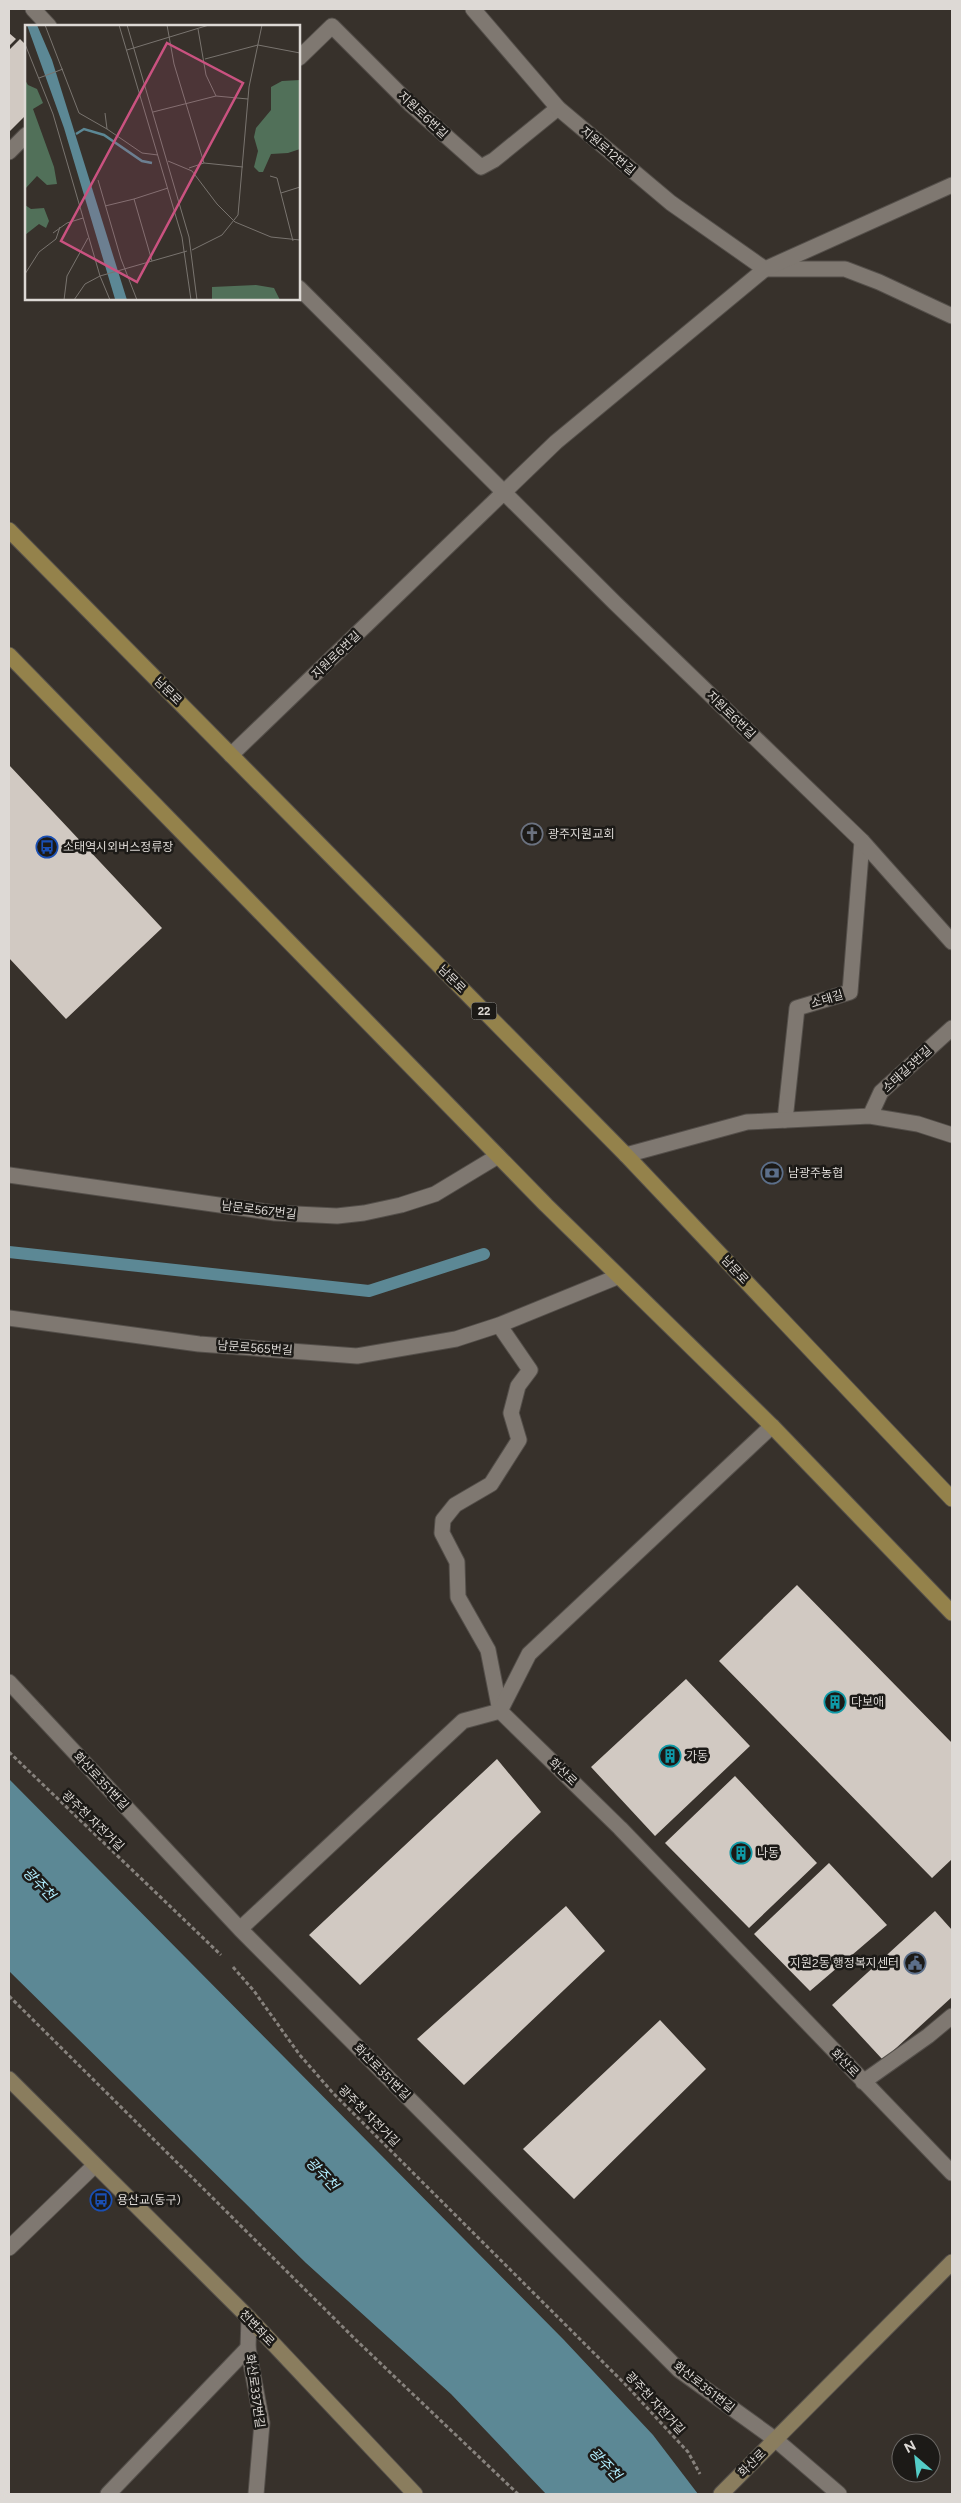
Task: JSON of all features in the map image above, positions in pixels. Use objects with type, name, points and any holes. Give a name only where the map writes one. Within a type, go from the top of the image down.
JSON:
[{"type":"main road","name":"남문로","points":[[9,530],[626,1155],[952,1499]]},
{"type":"main road","points":[[9,655],[617,1277],[772,1426],[952,1613]]},
{"type":"main road","name":"천변좌로","points":[[9,2079],[94,2166],[249,2318],[415,2494]]},
{"type":"main road","name":"화산로","points":[[721,2494],[952,2262]]},
{"type":"street","points":[[33,9],[48,25]]},
{"type":"street","name":"지원로12번길","points":[[473,9],[558,108],[671,203],[765,269]]},
{"type":"street","name":"지원로6번길","points":[[300,57],[332,26],[412,106],[481,167],[494,160],[558,108]]},
{"type":"street","points":[[9,152],[25,136]]},
{"type":"street","points":[[765,269],[952,184]]},
{"type":"street","points":[[765,269],[845,269],[879,282],[952,316]]},
{"type":"street","name":"지원로6번길","points":[[231,755],[556,442],[765,269]]},
{"type":"street","name":"지원로6번길","points":[[300,289],[615,602],[862,842],[952,942]]},
{"type":"street","name":"소태길","points":[[785,1120],[796,1008],[850,992],[862,842]]},
{"type":"street","name":"소태길3번길","points":[[870,1116],[881,1092],[952,1028]]},
{"type":"street","points":[[626,1155],[747,1122],[870,1116],[918,1124],[952,1135]]},
{"type":"street","name":"남문로567번길","points":[[9,1174],[275,1213],[337,1216],[392,1207],[435,1194],[498,1156]]},
{"type":"street","name":"남문로565번길","points":[[9,1318],[199,1344],[357,1356],[456,1339],[499,1325],[617,1277]]},
{"type":"street","points":[[499,1325],[530,1370],[518,1386],[511,1413],[519,1440],[491,1484],[454,1505],[443,1520],[442,1533],[457,1562],[458,1597],[488,1650],[500,1711]]},
{"type":"street","points":[[240,1930],[463,1721],[500,1711],[529,1654],[772,1426]]},
{"type":"street","name":"화산로351번길","points":[[9,1682],[240,1930],[679,2370],[776,2440],[839,2494]]},
{"type":"street","name":"화산로","points":[[500,1711],[620,1828],[952,2173]]},
{"type":"street","name":"화산로","points":[[863,2082],[928,2036],[952,2016]]},
{"type":"street","points":[[9,2248],[94,2166]]},
{"type":"street","name":"화산로337번길","points":[[249,2318],[248,2348],[262,2423],[256,2494]]},
{"type":"street","name":"천변좌로","points":[[108,2494],[248,2348]]},
{"type":"path","name":"광주천 자전거길","points":[[9,1752],[222,1956]]},
{"type":"path","name":"광주천 자전거길","points":[[229,1963],[254,1991],[299,2054],[333,2092],[625,2384],[688,2452],[704,2482]]},
{"type":"path","points":[[9,1996],[356,2340],[518,2494]]},
{"type":"water","name":"광주천","points":[[9,1779],[564,2340],[653,2435],[698,2494],[546,2494],[451,2394],[306,2263],[9,1971]]},
{"type":"building","points":[[9,33],[16,39],[9,46]]},
{"type":"building","points":[[20,39],[25,44],[25,116],[9,132],[9,50]]},
{"type":"building","name":"소태역시외버스정류장","points":[[9,765],[162,928],[66,1019],[9,958]]},
{"type":"building","name":"다보애","points":[[797,1585],[952,1743],[952,1859],[932,1878],[719,1661]]},
{"type":"building","name":"가동","points":[[686,1679],[750,1746],[655,1836],[591,1767]]},
{"type":"building","points":[[497,1759],[541,1812],[360,1985],[309,1935]]},
{"type":"building","name":"나동","points":[[735,1776],[817,1863],[749,1928],[665,1843]]},
{"type":"building","points":[[829,1863],[887,1925],[810,1991],[754,1934]]},
{"type":"building","points":[[566,1906],[605,1951],[464,2085],[417,2039]]},
{"type":"building","name":"지원2동 행정복지센터","points":[[935,1911],[952,1930],[952,1997],[883,2060],[832,2005]]},
{"type":"building","points":[[660,2020],[706,2069],[574,2199],[523,2149]]},
{"type":"waterway","points":[[9,1252],[369,1291],[484,1254]]},
{"type":"place","name":"광주지원교회","points":[[532,834]]},
{"type":"place","name":"소태역시외버스정류장","points":[[47,847]]},
{"type":"place","name":"남광주농협","points":[[772,1173]]},
{"type":"place","name":"다보애","points":[[835,1702]]},
{"type":"place","name":"가동","points":[[670,1756]]},
{"type":"place","name":"나동","points":[[741,1853]]},
{"type":"place","name":"지원2동 행정복지센터","points":[[915,1963]]},
{"type":"place","name":"용산교(동구)","points":[[101,2200]]}]
